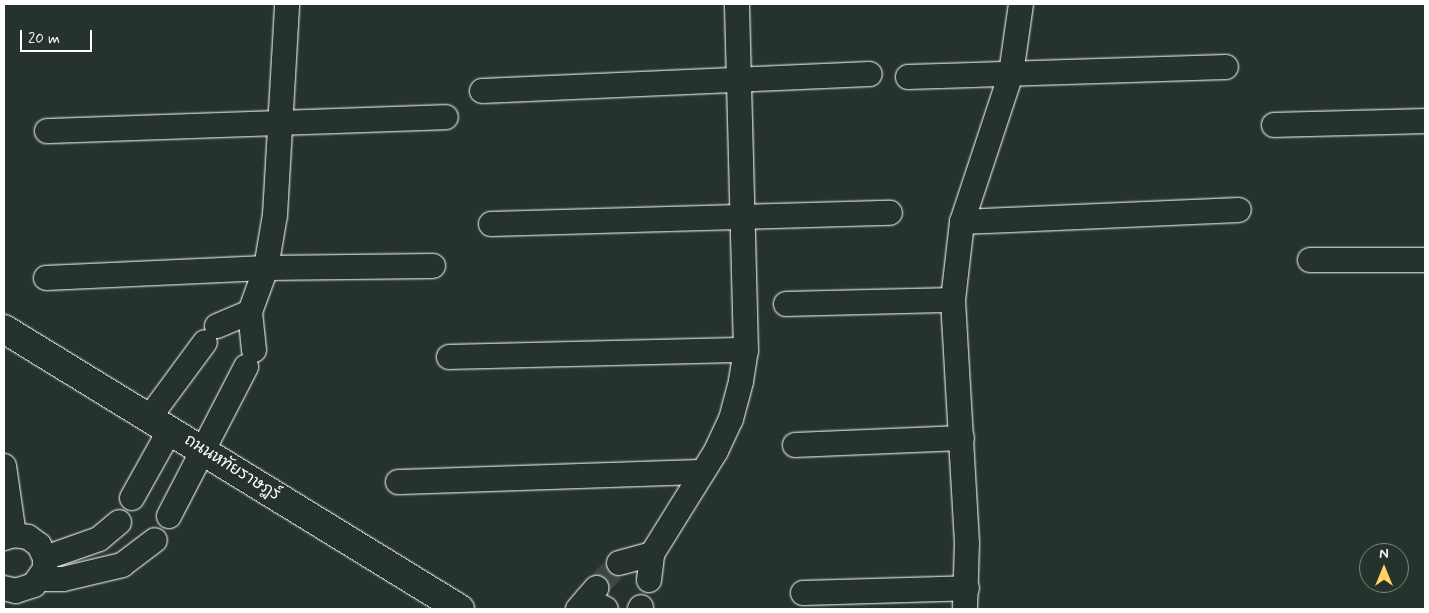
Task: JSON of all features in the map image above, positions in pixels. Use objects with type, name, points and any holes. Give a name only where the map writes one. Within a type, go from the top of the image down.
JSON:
[{"type":"main road","name":"ถนนหทัยราษฎร์","points":[[4,329],[460,609]]},
{"type":"street","points":[[169,516],[250,359],[250,312],[266,268],[275,215],[283,124],[288,4]]},
{"type":"street","points":[[649,580],[652,554],[731,420],[746,350],[737,4]]},
{"type":"street","points":[[803,593],[966,599],[962,438],[953,300],[962,222],[1012,74],[1021,4]]},
{"type":"street","points":[[908,77],[1226,67]]},
{"type":"street","points":[[482,91],[870,74]]},
{"type":"street","points":[[47,131],[446,117]]},
{"type":"street","points":[[1274,125],[1425,121]]},
{"type":"street","points":[[962,222],[1239,210]]},
{"type":"street","points":[[491,224],[890,213]]},
{"type":"street","points":[[1310,260],[1425,260]]},
{"type":"street","points":[[46,278],[266,268],[433,266]]},
{"type":"street","points":[[786,304],[953,300]]},
{"type":"street","points":[[132,498],[159,424],[211,334],[250,312]]},
{"type":"street","points":[[449,357],[746,350]]},
{"type":"street","points":[[795,445],[962,438]]},
{"type":"street","points":[[4,466],[9,536],[34,541],[43,568],[63,579],[122,565],[154,540]]},
{"type":"street","points":[[398,482],[702,472]]},
{"type":"street","points":[[12,596],[26,590],[43,568],[99,539],[119,522]]},
{"type":"street","points":[[619,563],[652,554]]},
{"type":"tunnel","points":[[596,588],[619,563]]}]
